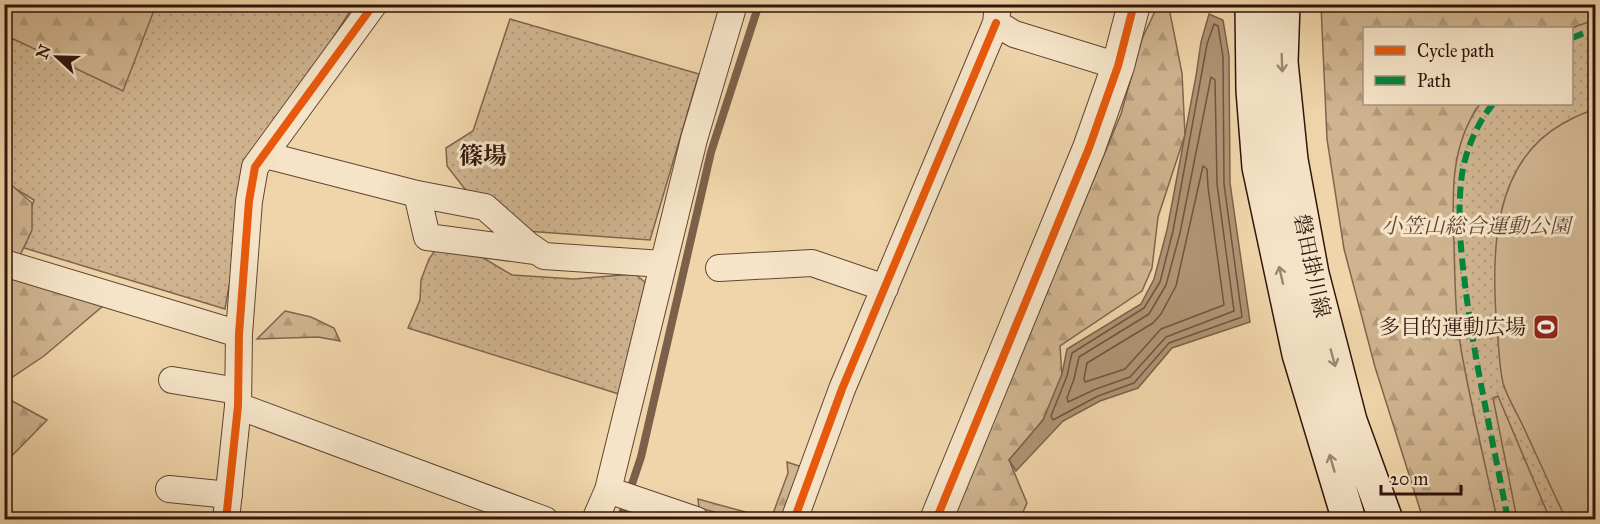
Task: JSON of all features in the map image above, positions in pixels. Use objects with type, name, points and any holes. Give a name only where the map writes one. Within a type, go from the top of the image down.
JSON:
[{"type":"main road","name":"磐田掛川線","points":[[1252,4],[1253,90],[1259,167],[1299,354],[1344,518]]},
{"type":"main road","name":"磐田掛川線","points":[[1283,4],[1281,62],[1291,160],[1312,274],[1350,422],[1386,519]]},
{"type":"street","points":[[169,489],[228,507],[238,399],[239,334],[249,201],[255,168],[374,4]]},
{"type":"street","points":[[595,519],[608,490],[694,139],[734,4]]},
{"type":"street","points":[[936,519],[1089,148],[1118,66],[1134,4]]},
{"type":"street","points":[[794,519],[842,389],[997,14],[1014,34],[1118,66]]},
{"type":"street","points":[[265,155],[417,194],[485,207],[543,256],[663,264]]},
{"type":"street","points":[[417,194],[427,237],[536,251]]},
{"type":"street","points":[[4,263],[239,334]]},
{"type":"street","points":[[719,268],[812,263],[885,288]]},
{"type":"street","points":[[172,380],[238,399],[545,519]]},
{"type":"street","points":[[608,490],[696,519]]},
{"type":"green space","points":[[4,5],[156,5],[123,91],[5,35]]},
{"type":"green space","points":[[152,5],[354,5],[250,169],[225,309],[21,247],[34,200],[13,187],[5,185],[4,36],[122,78]]},
{"type":"green space","points":[[1158,5],[1171,5],[1170,13],[1182,73],[1185,135],[1158,217],[1152,268],[1142,291],[1060,346],[1063,392],[1037,428],[1009,460],[1027,503],[1020,519],[951,520],[1121,114],[1142,39]]},
{"type":"green space","points":[[1321,5],[1595,5],[1595,20],[1573,27],[1363,27],[1363,105],[1479,105],[1463,136],[1455,171],[1453,207],[1455,284],[1461,349],[1497,519],[1423,519],[1375,367],[1344,249],[1327,139]]},
{"type":"green space","name":"小笠山総合運動公園","points":[[1334,5],[1595,5],[1595,519],[1428,519]]},
{"type":"green space","points":[[510,19],[699,74],[650,240],[496,229],[447,166],[446,148],[473,131]]},
{"type":"green space","name":"多目的運動広場","points":[[1595,110],[1595,519],[1566,519],[1503,383],[1495,301],[1496,243],[1509,187],[1521,163],[1539,141],[1562,124]]},
{"type":"green space","points":[[5,182],[32,203],[32,230],[15,266],[110,300],[44,356],[5,382]]},
{"type":"green space","points":[[458,243],[512,275],[574,279],[635,274],[646,283],[622,395],[408,328],[420,300],[421,280],[429,259],[438,246]]},
{"type":"green space","points":[[285,311],[311,317],[334,328],[340,341],[318,337],[257,339]]},
{"type":"green space","points":[[1498,396],[1550,519],[1517,519],[1493,398]]},
{"type":"green space","points":[[5,397],[47,420],[5,463]]},
{"type":"green space","points":[[787,462],[805,468],[782,519],[771,519],[788,473]]},
{"type":"green space","points":[[698,499],[771,519],[743,519],[699,508]]},
{"type":"water","points":[[1209,14],[1223,20],[1229,56],[1230,183],[1250,322],[1172,348],[1138,388],[1100,401],[1063,421],[1016,471],[1009,460],[1043,420],[1062,374],[1067,349],[1141,304],[1154,279],[1167,230],[1201,42]]},
{"type":"waterway","points":[[620,520],[641,457],[711,152],[759,4]]},
{"type":"marked path","points":[[1573,38],[1596,28]]},
{"type":"marked path","points":[[1492,105],[1476,131],[1464,162],[1460,227],[1471,328],[1508,520]]},
{"type":"cycle path","points":[[226,520],[238,406],[239,334],[249,201],[255,167],[374,4]]},
{"type":"cycle path","points":[[936,520],[1089,148],[1118,66],[1134,4]]},
{"type":"cycle path","points":[[794,520],[842,389],[996,23]]},
{"type":"place","name":"多目的運動広場","points":[[1546,327]]},
{"type":"district","name":"篠場","points":[[483,156]]}]
